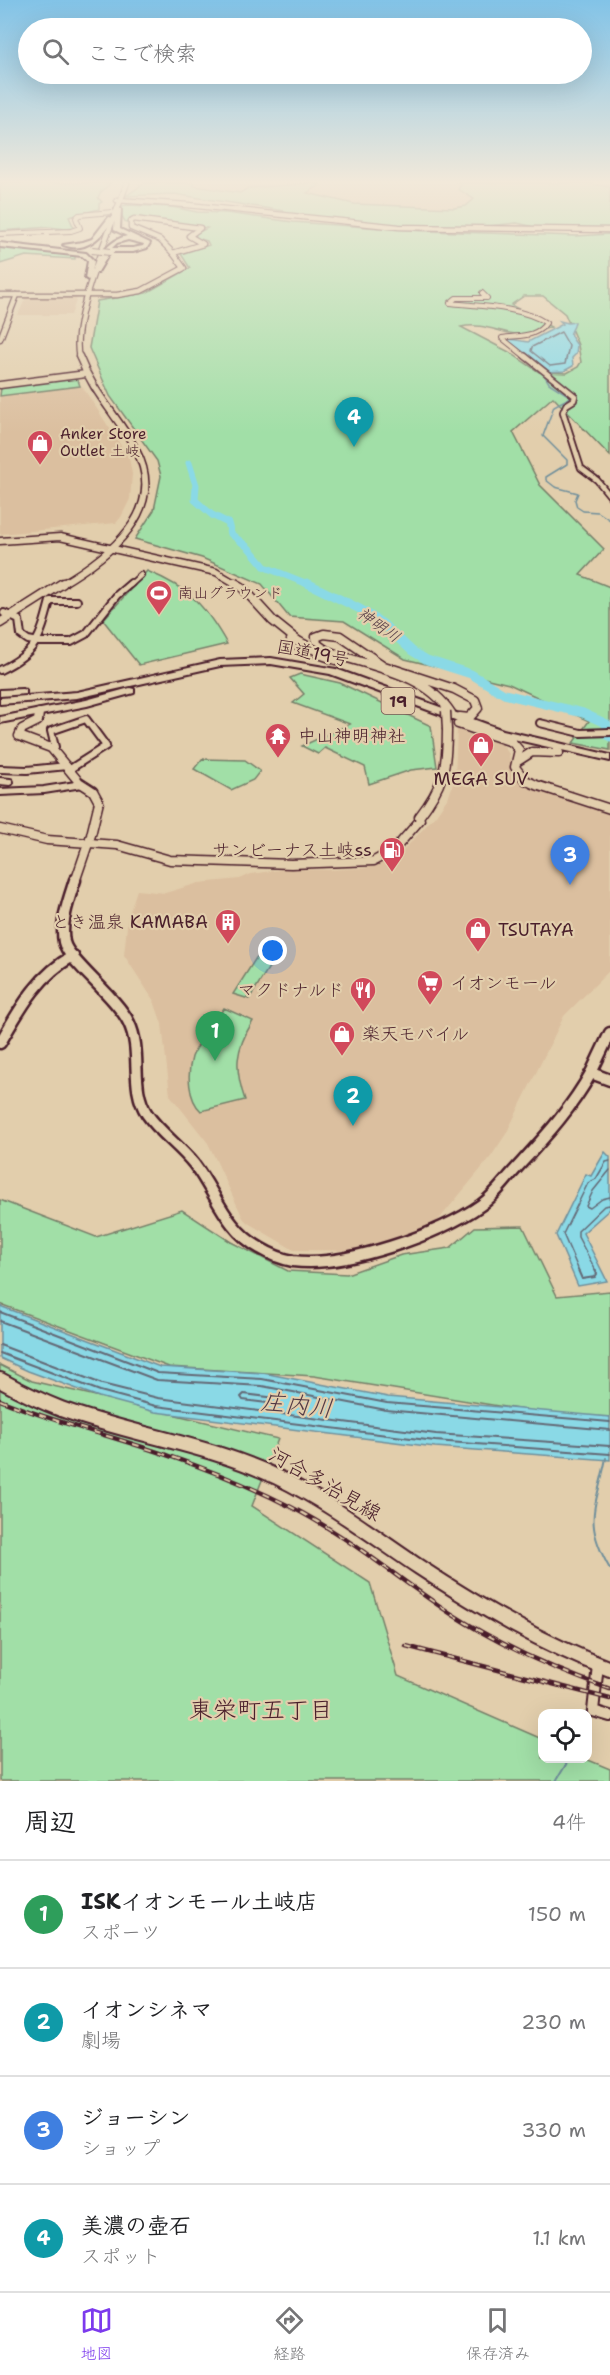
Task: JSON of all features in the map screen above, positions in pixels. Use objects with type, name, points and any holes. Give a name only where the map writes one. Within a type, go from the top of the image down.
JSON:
[{"type":"highway","points":[[88,278],[90,266]]},
{"type":"highway","points":[[96,271],[99,266]]},
{"type":"highway","name":"19","points":[[0,693],[91,686],[216,661],[239,661]]},
{"type":"highway","name":"国道19号","points":[[0,703],[77,695],[196,667],[239,661],[271,661],[318,668],[466,722],[555,750]]},
{"type":"highway","name":"国道19号","points":[[0,703],[76,699],[183,674],[231,666],[269,665],[299,669],[344,680],[453,728],[610,761]]},
{"type":"highway","name":"19","points":[[0,719],[105,698],[183,674]]},
{"type":"street","points":[[0,622],[4,615],[79,574],[135,521],[143,506],[147,489],[146,475],[139,454],[83,374],[78,355],[77,331],[88,278],[93,266]]},
{"type":"street","points":[[85,295],[98,266]]},
{"type":"street","points":[[0,295],[123,294],[150,287],[184,268],[183,266]]},
{"type":"street","points":[[482,293],[487,298],[456,298],[450,303],[496,308],[538,317],[546,323],[533,334],[502,338],[575,396],[576,399],[566,405],[563,412],[581,468],[597,480],[610,496]]},
{"type":"street","points":[[0,339],[17,295]]},
{"type":"street","points":[[0,385],[83,374]]},
{"type":"street","points":[[0,540],[60,537],[223,575],[242,587],[273,621],[317,651],[432,691]]},
{"type":"street","points":[[204,570],[221,577],[242,591],[277,628],[302,648],[433,695],[448,712]]},
{"type":"street","points":[[4,615],[19,620],[20,632],[24,638],[39,642],[71,642],[86,634],[117,596],[141,575]]},
{"type":"street","points":[[0,670],[17,662],[37,647],[50,601],[77,601]]},
{"type":"street","points":[[301,642],[320,632],[343,635],[379,661],[473,696],[481,706],[477,718],[487,726],[544,741],[555,750]]},
{"type":"street","points":[[0,829],[31,838],[117,845],[170,860],[291,864],[374,861],[386,857],[420,820],[425,820],[449,786],[453,728],[448,712],[447,702],[432,691],[402,677],[331,652],[317,645],[316,637],[329,634],[341,637],[375,662],[465,694],[475,700],[478,708],[469,718],[458,717],[375,687]]},
{"type":"street","points":[[39,713],[38,722],[22,729],[20,736],[47,746],[82,784],[93,791],[99,802],[68,906],[63,929],[64,943],[72,956],[121,1008],[133,1030],[136,1043],[138,1088],[143,1108],[194,1164],[237,1232],[256,1246],[295,1261],[324,1261],[424,1235],[457,1220],[483,1204],[554,1130],[576,1100],[610,1033]]},
{"type":"street","points":[[0,770],[68,768],[106,746],[86,719],[51,731],[55,747]]},
{"type":"street","points":[[540,723],[580,733],[610,732]]},
{"type":"street","points":[[453,728],[512,742],[519,750],[518,761]]},
{"type":"street","points":[[555,750],[532,751],[525,754],[515,767],[525,780],[610,809]]},
{"type":"street","points":[[0,781],[10,782]]},
{"type":"street","points":[[0,792],[44,790],[82,784]]},
{"type":"street","points":[[0,1043],[39,981],[54,966],[72,956]]},
{"type":"street","points":[[591,1073],[610,1080]]},
{"type":"street","name":"河合多治見線","points":[[0,1380],[63,1409],[223,1454],[277,1476],[507,1622],[604,1666]]},
{"type":"street","points":[[604,1666],[593,1711],[610,1716]]},
{"type":"shaded area","points":[[26,297],[77,298],[71,315],[18,315]]},
{"type":"shaded area","points":[[82,386],[129,458],[132,474],[130,499],[121,517],[116,523],[0,534],[0,396]]},
{"type":"shaded area","name":"イオンモール","points":[[457,730],[502,744],[509,754],[512,773],[526,785],[610,814],[610,970],[564,1016],[506,1134],[490,1158],[421,1241],[392,1251],[294,1250],[243,1218],[208,1143],[170,1095],[162,1024],[154,1001],[124,955],[128,917],[137,890],[165,893],[199,883],[240,879],[251,874],[285,869],[365,868],[398,856],[436,815],[449,796],[455,778]]},
{"type":"green space","points":[[189,266],[610,266],[610,456],[553,397],[513,432],[540,485],[604,549],[580,575],[610,587],[610,750],[573,743],[589,721],[509,684],[405,659],[344,621],[289,617],[262,584],[202,558],[135,539],[154,510],[161,476],[157,461],[110,396],[89,348],[97,301],[146,293],[190,268]],"holes":[[[524,296],[543,296],[565,314],[578,345],[581,362],[578,367],[567,373],[539,372],[509,352],[461,327],[477,326],[523,335],[551,327],[511,305]]]},
{"type":"green space","points":[[78,380],[80,386],[0,396],[1,388]]},
{"type":"green space","name":"南山グラウンド","points":[[147,571],[174,584],[194,599],[203,608],[227,644],[139,665],[103,620]]},
{"type":"green space","points":[[300,674],[340,683],[431,726],[437,767],[411,770],[369,784],[365,767],[325,748],[318,754],[302,746],[350,724],[293,703],[304,694],[290,678]]},
{"type":"green space","points":[[202,759],[245,760],[260,771],[253,780],[231,790],[194,769]]},
{"type":"green space","points":[[256,958],[271,964],[249,999],[233,994]]},
{"type":"green space","points":[[224,1008],[253,1021],[243,1041],[238,1059],[239,1078],[245,1100],[201,1111],[191,1093],[190,1064],[198,1045]]},
{"type":"green space","points":[[0,1200],[96,1237],[182,1210],[231,1242],[288,1271],[347,1274],[401,1255],[450,1248],[475,1227],[523,1226],[557,1296],[610,1291],[610,1424],[314,1376],[169,1367],[0,1304]]},
{"type":"green space","points":[[0,1365],[32,1381],[278,1439],[252,1506],[370,1583],[398,1676],[538,1737],[538,1763],[592,1762],[610,1769],[610,1781],[0,1781]]},
{"type":"water","points":[[560,321],[575,322],[571,334],[577,345],[576,354],[572,358],[573,366],[564,371],[546,372],[543,367],[504,338],[528,342],[563,324]]},
{"type":"water","points":[[605,1152],[610,1157],[610,1209],[583,1233],[607,1281],[578,1286],[556,1235],[586,1174],[591,1176]]},
{"type":"water","name":"庄内川","points":[[0,1306],[160,1367],[263,1373],[388,1397],[610,1417],[610,1460],[435,1447],[155,1412],[99,1397],[28,1371],[0,1358]]},
{"type":"waterway","points":[[543,373],[549,383],[571,397],[554,406],[543,436],[567,460],[567,464],[546,477],[546,480],[555,487],[578,493],[575,500],[577,507],[583,511],[598,512],[610,520]]},
{"type":"waterway","name":"神明川","points":[[189,463],[196,485],[195,500],[212,515],[228,523],[231,534],[249,548],[265,567],[310,585]]},
{"type":"waterway","name":"神明川","points":[[307,583],[360,609],[383,624],[412,651],[427,660],[471,674],[504,694],[583,713],[607,724],[606,734],[610,737]]},
{"type":"waterway","points":[[606,1458],[595,1503],[594,1526],[601,1552],[610,1569]]},
{"type":"waterway","points":[[556,1781],[567,1763]]},
{"type":"railway","points":[[0,1400],[42,1416],[184,1461],[276,1500],[312,1518],[450,1613],[488,1636],[568,1674],[610,1689]]},
{"type":"railway","points":[[406,1646],[610,1699]]},
{"type":"place","name":"美濃の壺石","points":[[354,447]]},
{"type":"place","name":"Anker Store Outlet 土岐","points":[[40,466]]},
{"type":"place","name":"南山グラウンド","points":[[159,616]]},
{"type":"place","name":"中山神明神社","points":[[278,759]]},
{"type":"place","name":"MEGA SUV","points":[[481,768]]},
{"type":"place","name":"サンビーナス土岐ss","points":[[392,873]]},
{"type":"place","name":"ジョーシン","points":[[570,885]]},
{"type":"place","name":"とき温泉 KAMABA","points":[[228,945]]},
{"type":"place","name":"TSUTAYA","points":[[478,953]]},
{"type":"place","name":"イオンモール","points":[[430,1006]]},
{"type":"place","name":"マクドナルド","points":[[363,1013]]},
{"type":"place","name":"楽天モバイル","points":[[342,1057]]},
{"type":"place","name":"ISKイオンモール土岐店","points":[[215,1061]]},
{"type":"place","name":"イオンシネマ","points":[[353,1126]]},
{"type":"district","name":"東栄町五丁目","points":[[261,1710]]}]
